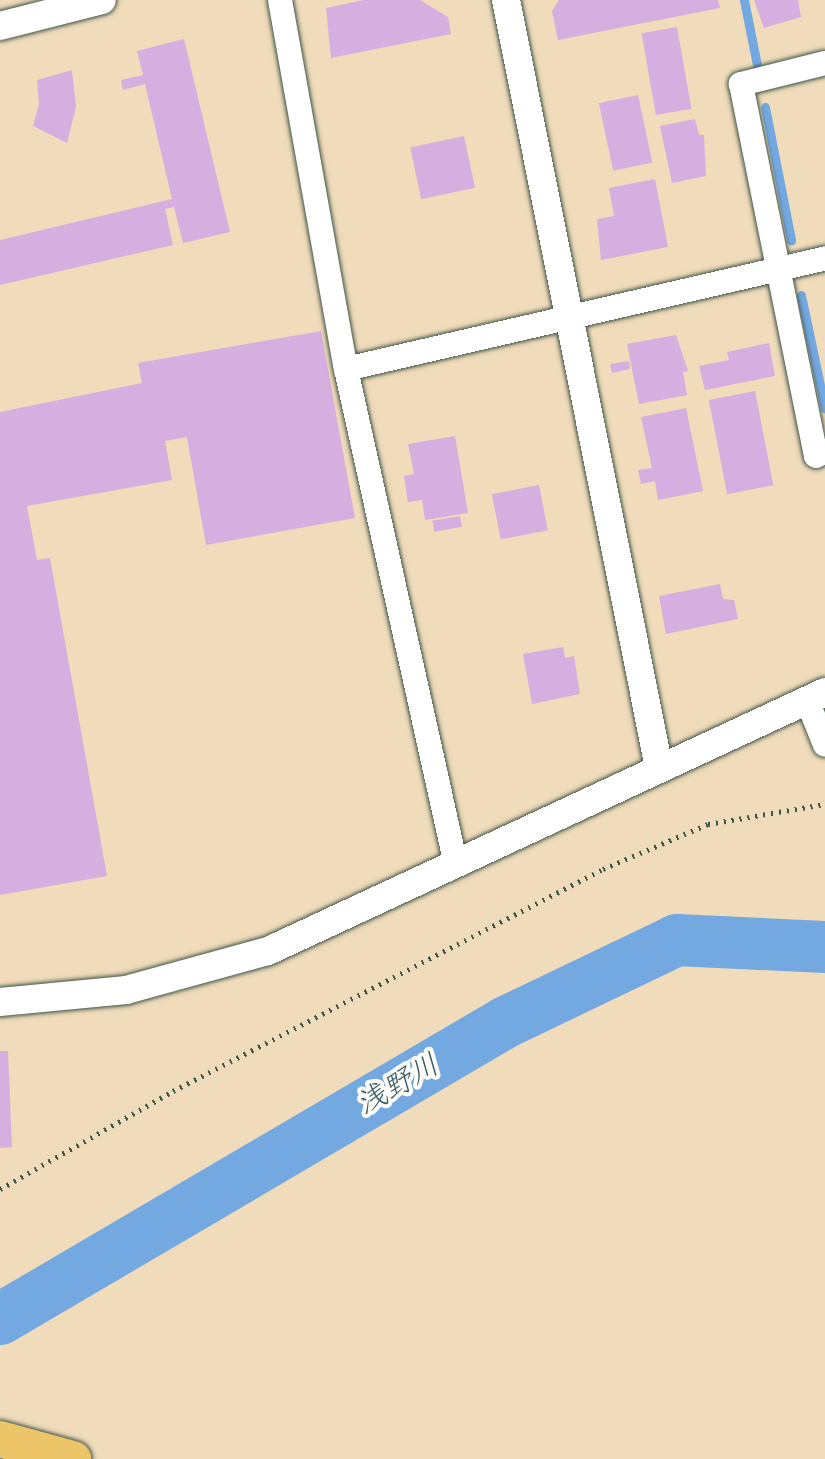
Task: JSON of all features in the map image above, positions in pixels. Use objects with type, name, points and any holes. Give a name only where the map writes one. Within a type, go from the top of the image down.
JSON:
[{"type":"main road","points":[[16,1443],[73,1459]]},
{"type":"street","points":[[0,26],[102,0]]},
{"type":"street","points":[[280,0],[346,369],[456,865]]},
{"type":"street","points":[[506,0],[567,321],[659,768]]},
{"type":"street","points":[[825,63],[741,84],[816,456],[825,451]]},
{"type":"street","points":[[346,369],[567,321],[825,258]]},
{"type":"street","points":[[0,1002],[126,990],[268,951],[816,696],[825,745]]},
{"type":"path","points":[[0,1189],[173,1091],[603,869],[708,824],[825,804]]},
{"type":"building","points":[[364,0],[420,0],[448,17],[451,34],[331,58],[326,8]]},
{"type":"building","points":[[559,0],[718,0],[720,8],[558,40],[552,11]]},
{"type":"building","points":[[754,0],[798,0],[801,17],[764,28]]},
{"type":"building","points":[[677,27],[691,109],[656,115],[642,33]]},
{"type":"building","points":[[184,39],[230,232],[183,243],[174,207],[165,209],[173,245],[0,285],[0,240],[172,199],[145,84],[123,90],[121,80],[143,75],[137,51]]},
{"type":"building","points":[[72,70],[76,107],[67,143],[33,126],[39,104],[37,80]]},
{"type":"building","points":[[638,95],[652,162],[613,171],[599,103]]},
{"type":"building","points":[[695,119],[699,135],[704,135],[706,176],[672,183],[660,126]]},
{"type":"building","points":[[464,136],[475,188],[421,199],[410,147]]},
{"type":"building","points":[[655,179],[668,247],[601,260],[597,219],[614,216],[609,188]]},
{"type":"building","points":[[321,331],[355,518],[206,545],[187,437],[165,441],[172,480],[27,506],[37,560],[50,558],[107,876],[0,895],[0,412],[142,383],[138,363]]},
{"type":"building","points":[[676,335],[688,371],[683,372],[687,395],[639,404],[627,344]]},
{"type":"building","points":[[769,343],[775,376],[705,390],[699,366],[729,360],[727,352]]},
{"type":"building","points":[[629,361],[630,369],[612,373],[610,364]]},
{"type":"building","points":[[755,391],[773,485],[727,494],[709,400]]},
{"type":"building","points":[[686,408],[703,491],[658,500],[655,481],[641,484],[638,470],[652,468],[641,417]]},
{"type":"building","points":[[455,436],[468,513],[425,520],[422,500],[408,502],[404,476],[414,474],[408,444]]},
{"type":"building","points":[[539,485],[548,530],[501,539],[492,494]]},
{"type":"building","points":[[460,516],[462,527],[434,532],[432,521]]},
{"type":"building","points":[[720,584],[723,599],[734,600],[738,619],[666,634],[659,596]]},
{"type":"building","points":[[563,647],[565,658],[574,656],[580,694],[532,704],[523,654]]},
{"type":"building","points":[[0,1051],[8,1051],[12,1147],[0,1148]]},
{"type":"waterway","points":[[744,0],[757,65]]},
{"type":"waterway","points":[[765,107],[791,240]]},
{"type":"waterway","points":[[801,295],[825,409]]},
{"type":"waterway","points":[[821,946],[825,928]]},
{"type":"waterway","name":"浅野川","points":[[0,1319],[506,1022],[677,940],[825,947]]}]
